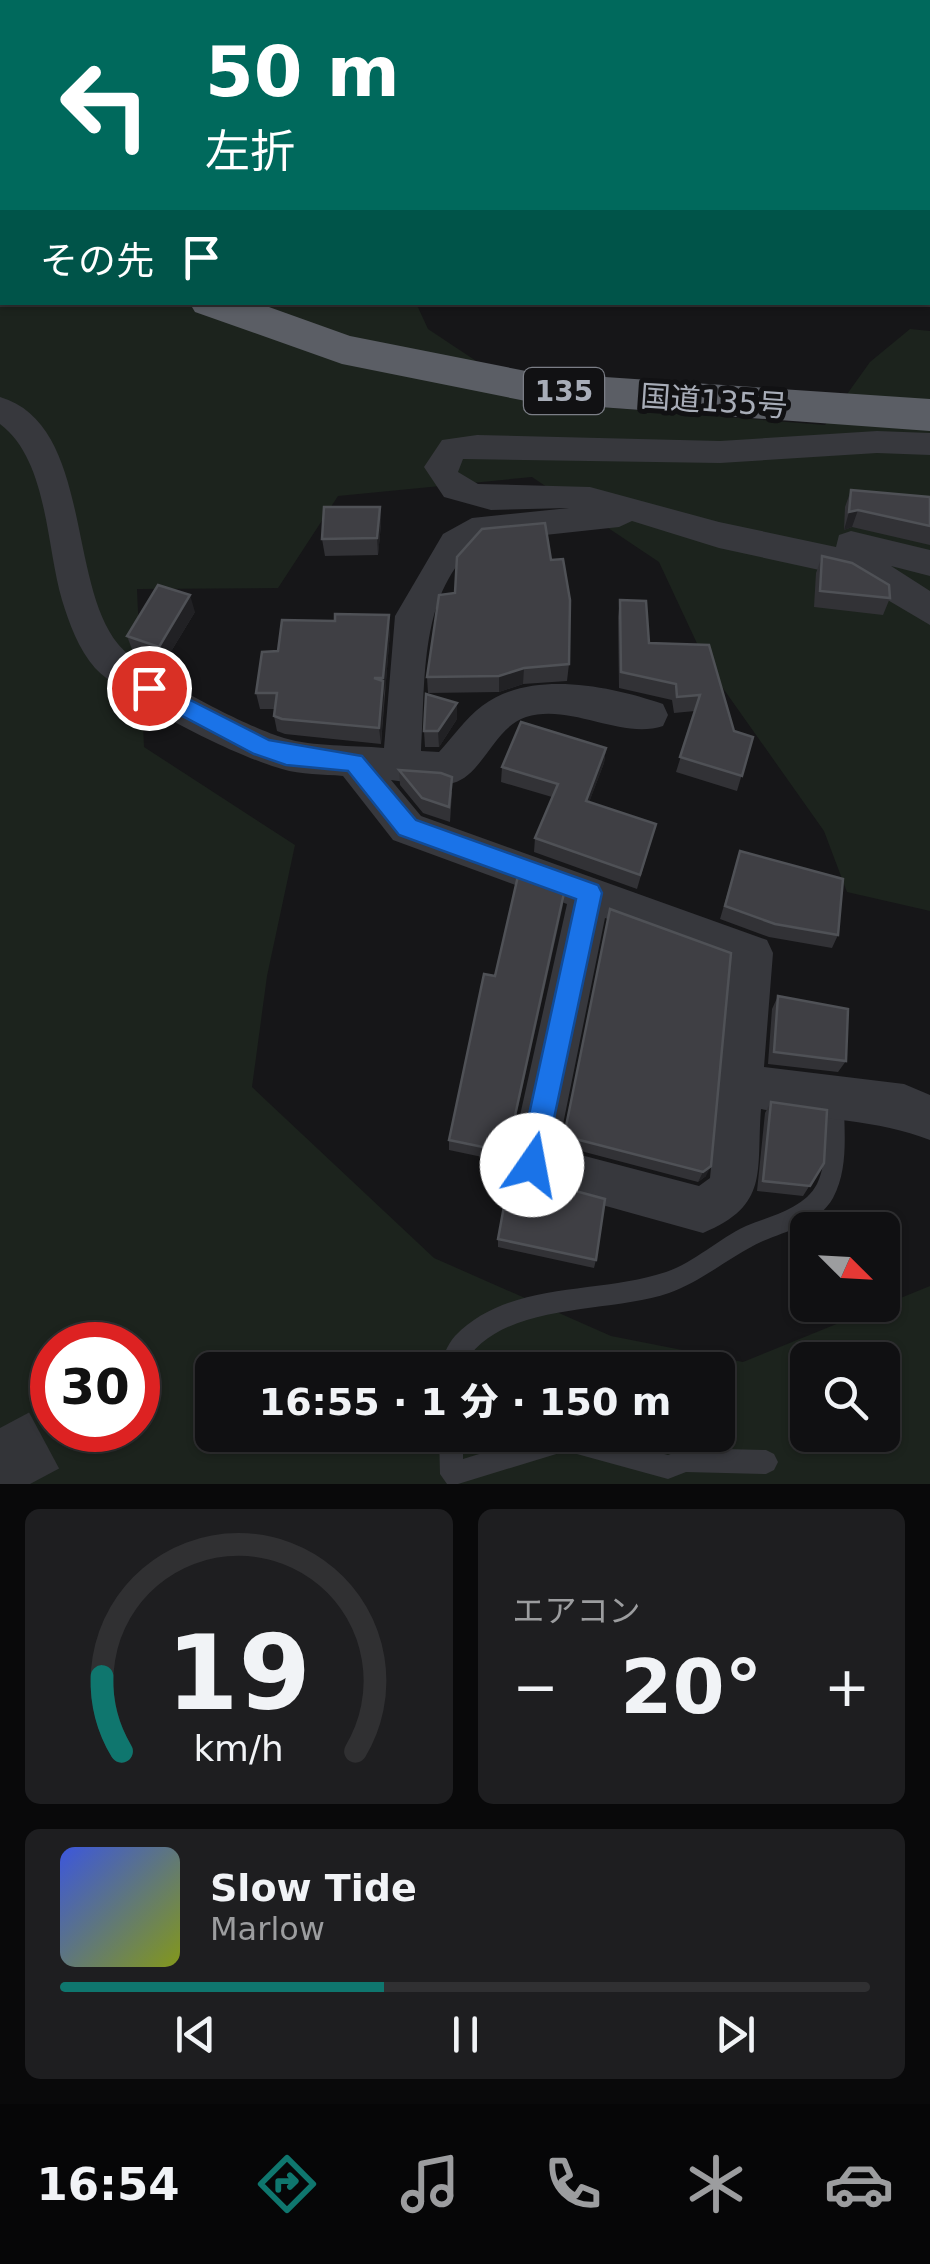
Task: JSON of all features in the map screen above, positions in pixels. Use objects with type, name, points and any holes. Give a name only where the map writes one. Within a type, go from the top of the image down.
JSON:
[{"type":"highway","name":"国道135号","points":[[218,305],[342,350],[516,385],[930,415]]},
{"type":"street","points":[[0,408],[12,412],[34,440],[67,538],[87,620],[105,655],[149,688],[262,748],[286,756],[448,769],[498,714],[517,704],[584,703],[650,715]]},
{"type":"street","points":[[930,444],[877,442],[720,452],[478,446],[453,448],[440,468],[450,485],[479,496],[564,494],[646,511],[716,534],[870,570],[902,585],[930,611]]},
{"type":"street","points":[[401,764],[413,616],[455,544],[472,530],[646,511],[723,518],[930,563]]},
{"type":"street","points":[[354,762],[408,828],[590,893],[752,953],[732,1191],[703,1210],[532,1165],[590,893]]},
{"type":"street","points":[[740,1084],[834,1100],[904,1106],[930,1118]]},
{"type":"lane","points":[[457,1352],[532,1306],[658,1285],[684,1276],[730,1244],[806,1212],[828,1186],[834,1100]]},
{"type":"lane","points":[[451,1452],[452,1474],[526,1452]]},
{"type":"lane","points":[[611,1452],[668,1467],[686,1460],[766,1462]]},
{"type":"shaded area","points":[[0,305],[417,305],[428,329],[538,402],[825,425],[870,362],[910,329],[930,331],[930,911],[847,892],[824,831],[708,667],[659,562],[532,477],[338,496],[278,588],[137,589],[144,747],[295,845],[267,976],[252,1087],[434,1258],[611,1336],[692,1352],[195,1352],[195,1452],[735,1452],[735,1360],[743,1362],[790,1343],[790,1452],[900,1452],[900,1342],[792,1342],[841,1322],[900,1322],[900,1298],[930,1286],[930,1484],[0,1484]]},
{"type":"building","points":[[851,490],[930,497],[930,526],[858,510],[849,512]]},
{"type":"building","points":[[324,507],[380,507],[377,538],[322,539]]},
{"type":"building","points":[[545,523],[551,560],[563,559],[570,600],[569,664],[524,668],[499,676],[427,677],[439,595],[455,593],[457,557],[482,529]]},
{"type":"building","points":[[822,556],[852,563],[889,585],[890,598],[820,591]]},
{"type":"building","points":[[158,585],[190,595],[159,647],[127,636]]},
{"type":"building","points":[[620,600],[646,601],[649,643],[709,645],[734,731],[753,737],[742,776],[680,757],[700,695],[677,697],[676,684],[621,672]]},
{"type":"building","points":[[335,614],[389,615],[383,678],[374,678],[383,681],[379,728],[282,719],[274,716],[277,693],[256,693],[262,652],[278,651],[282,620],[335,621]]},
{"type":"building","points":[[426,694],[457,703],[438,731],[424,731]]},
{"type":"building","points":[[521,722],[606,748],[586,801],[656,824],[640,875],[535,838],[558,784],[502,767]]},
{"type":"building","points":[[399,770],[452,777],[449,807],[422,798]]},
{"type":"building","points":[[740,851],[843,879],[838,935],[775,924],[725,906]]},
{"type":"building","points":[[518,876],[564,893],[507,1152],[449,1140],[484,974],[495,976]]},
{"type":"building","points":[[610,909],[731,953],[711,1166],[703,1172],[564,1136]]},
{"type":"building","points":[[778,996],[848,1009],[846,1061],[774,1052]]},
{"type":"building","points":[[771,1102],[827,1110],[824,1163],[810,1186],[763,1181]]},
{"type":"building","points":[[511,1168],[516,1175],[605,1199],[596,1260],[498,1239]]},
{"type":"tunnel","points":[[0,1428],[30,1484]]},
{"type":"route","points":[[149,688],[216,720],[262,748],[286,756],[354,762],[408,828],[590,893],[532,1165]]}]
